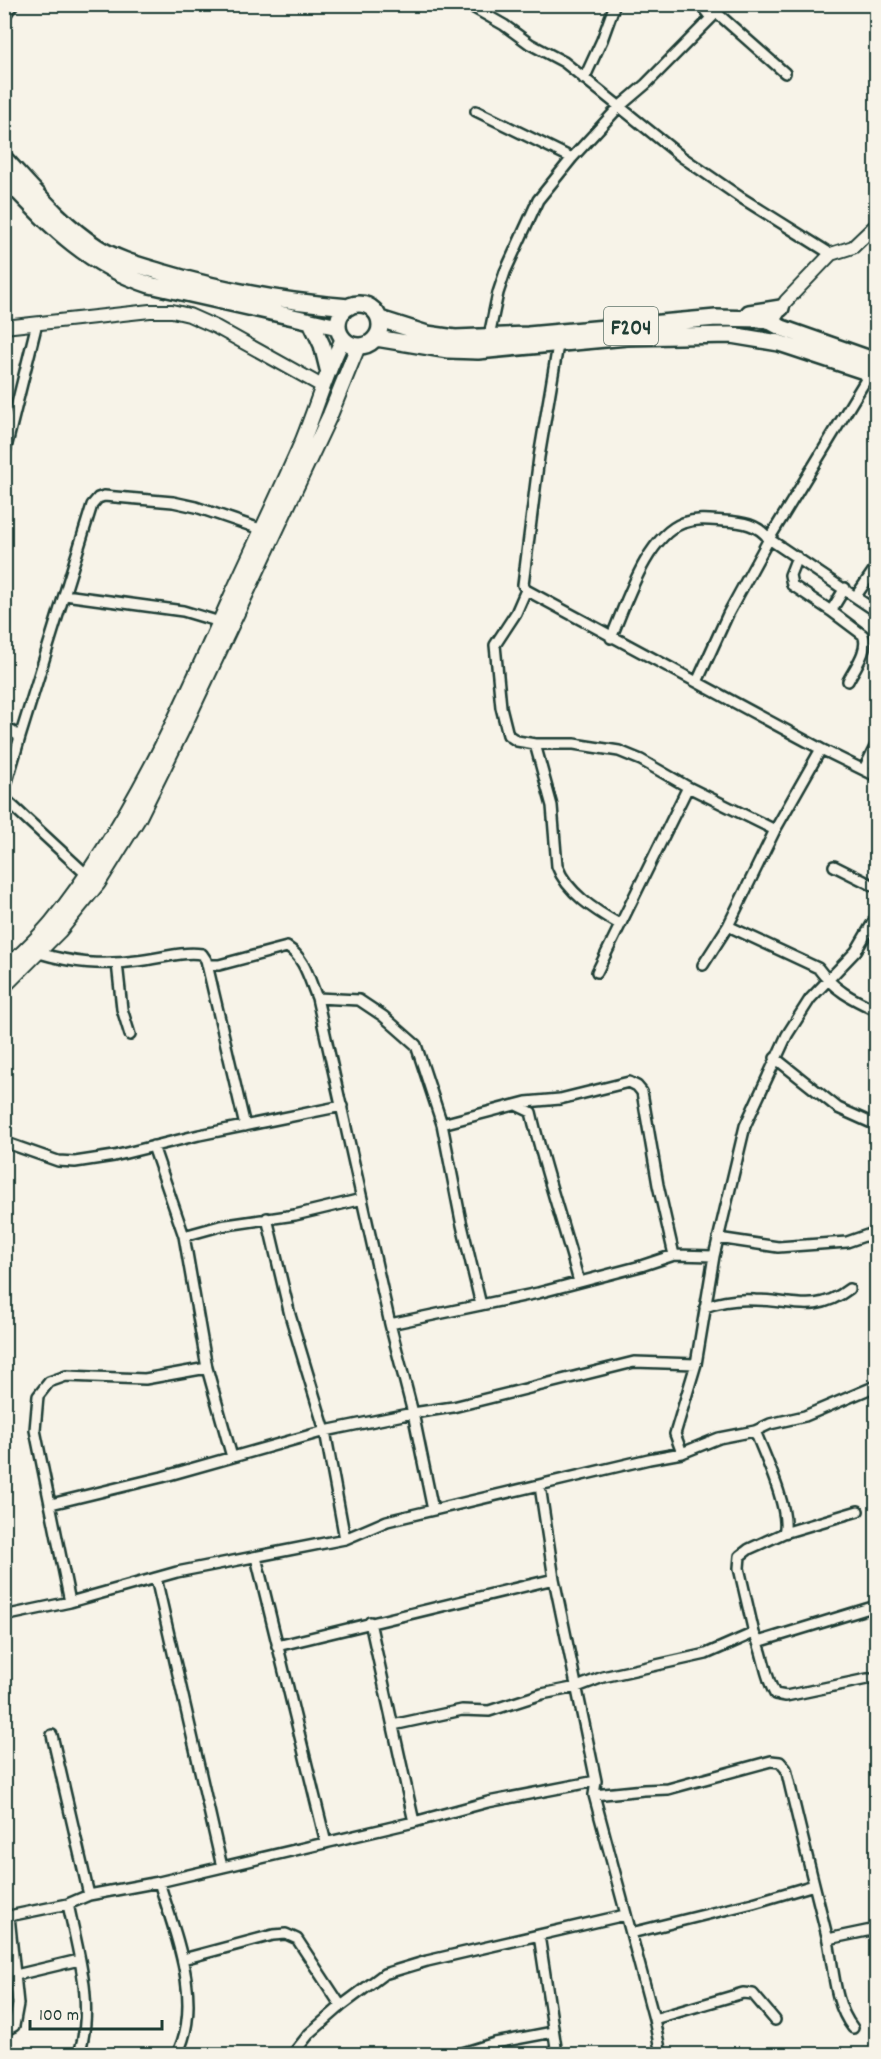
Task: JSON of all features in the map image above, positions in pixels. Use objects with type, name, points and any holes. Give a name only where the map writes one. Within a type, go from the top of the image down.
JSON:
[{"type":"main road","name":"F204","points":[[4,158],[73,230],[98,248],[126,261],[197,283],[297,303],[349,307],[363,304],[376,312],[380,319],[455,338],[489,336],[508,342],[558,345],[627,337],[717,334],[766,341],[874,369]]},
{"type":"main road","points":[[4,177],[62,236],[89,256],[124,276],[150,285],[311,322],[341,333],[350,344],[358,346],[376,338],[380,319]]},
{"type":"main road","points":[[716,318],[784,305],[788,315],[777,325]]},
{"type":"main road","points":[[4,971],[51,923],[87,875],[124,819],[177,717],[304,438],[341,333],[340,316],[349,307]]},
{"type":"main road","name":"F204","points":[[376,338],[448,350],[716,318],[760,319],[874,369]]},
{"type":"main road","points":[[311,322],[322,345],[328,369]]},
{"type":"main road","points":[[4,986],[39,953],[98,883],[139,817],[330,415],[358,346]]},
{"type":"street","points":[[4,17],[13,4]]},
{"type":"street","points":[[467,4],[504,25],[530,44],[564,62],[682,157],[740,197],[831,254]]},
{"type":"street","points":[[584,79],[615,4]]},
{"type":"street","points":[[700,4],[785,73]]},
{"type":"street","points":[[489,336],[498,293],[538,200],[572,158],[619,107],[646,84],[725,4]]},
{"type":"street","points":[[476,111],[572,158]]},
{"type":"street","points":[[784,305],[831,254],[854,247],[876,225]]},
{"type":"street","points":[[4,327],[150,311],[172,311],[189,315],[216,327],[322,386]]},
{"type":"street","points":[[4,456],[37,323]]},
{"type":"street","points":[[766,341],[777,325]]},
{"type":"street","points":[[558,345],[539,457],[523,585],[526,590],[611,638],[876,776]]},
{"type":"street","points":[[697,682],[728,614],[769,538],[874,369]]},
{"type":"street","points":[[4,792],[92,505],[98,498],[104,496],[173,502],[196,507],[263,530]]},
{"type":"street","points":[[611,638],[648,555],[661,538],[681,524],[704,519],[744,523],[762,530],[769,538],[876,611]]},
{"type":"street","points":[[796,557],[790,575],[792,585],[863,635],[866,641],[848,681]]},
{"type":"street","points":[[856,596],[876,567]]},
{"type":"street","points":[[831,611],[845,588]]},
{"type":"street","points":[[526,590],[516,613],[495,645],[501,707],[508,735],[517,741],[535,744],[574,744],[619,751],[641,760],[688,787],[775,830]]},
{"type":"street","points":[[65,595],[183,611],[220,622]]},
{"type":"street","points":[[4,726],[20,737]]},
{"type":"street","points":[[535,744],[552,806],[557,866],[560,875],[593,909],[620,924]]},
{"type":"street","points":[[864,769],[876,745]]},
{"type":"street","points":[[703,965],[728,926],[775,830],[821,749]]},
{"type":"street","points":[[597,972],[688,787]]},
{"type":"street","points":[[4,798],[87,875]]},
{"type":"street","points":[[834,866],[876,887]]},
{"type":"street","points":[[682,1453],[675,1434],[696,1364],[714,1256],[745,1126],[787,1035],[810,999],[856,951],[876,917]]},
{"type":"street","points":[[728,926],[818,968],[827,980],[847,997],[876,1010]]},
{"type":"street","points":[[207,965],[287,946],[302,960],[317,998],[390,1324],[413,1413],[433,1510]]},
{"type":"street","points":[[39,953],[85,964],[117,963],[191,953],[202,954],[207,965],[246,1126]]},
{"type":"street","points":[[117,963],[122,1009],[129,1035]]},
{"type":"street","points":[[317,998],[359,1000],[383,1016],[416,1045],[442,1124],[461,1221],[481,1305]]},
{"type":"street","points":[[775,1058],[838,1108],[876,1125]]},
{"type":"street","points":[[442,1124],[516,1105],[560,1099],[629,1082],[637,1086],[642,1092],[658,1185],[674,1255]]},
{"type":"street","points":[[516,1105],[531,1112],[579,1282]]},
{"type":"street","points":[[4,1142],[58,1161],[75,1162],[114,1156],[198,1135],[342,1106]]},
{"type":"street","points":[[153,1146],[184,1236],[207,1368],[232,1457]]},
{"type":"street","points":[[184,1236],[220,1226],[294,1215],[362,1199]]},
{"type":"street","points":[[267,1218],[290,1315],[325,1431],[345,1539]]},
{"type":"street","points":[[718,1238],[778,1247],[847,1242],[876,1232]]},
{"type":"street","points":[[390,1324],[538,1293],[674,1255],[714,1256]]},
{"type":"street","points":[[705,1307],[719,1301],[756,1299],[801,1305],[833,1299],[849,1289]]},
{"type":"street","points":[[51,1504],[162,1477],[325,1431],[453,1407],[634,1362],[696,1364]]},
{"type":"street","points":[[70,1602],[35,1430],[38,1396],[49,1382],[66,1376],[145,1379],[207,1368]]},
{"type":"street","points":[[4,1616],[70,1602],[177,1572],[345,1539],[387,1521],[682,1453],[719,1438],[806,1416],[876,1386]]},
{"type":"street","points":[[754,1431],[777,1487],[786,1525],[784,1533]]},
{"type":"street","points":[[540,1486],[554,1579],[596,1781],[594,1795],[654,2019],[661,2055]]},
{"type":"street","points":[[858,1511],[784,1533],[740,1556],[739,1568],[769,1684],[775,1694],[786,1696],[876,1679]]},
{"type":"street","points":[[256,1557],[326,1843]]},
{"type":"street","points":[[156,1578],[222,1867]]},
{"type":"street","points":[[277,1646],[554,1579]]},
{"type":"street","points":[[393,1725],[462,1710],[489,1711],[542,1694],[577,1687],[603,1677],[706,1654],[756,1637],[876,1606]]},
{"type":"street","points":[[370,1622],[414,1822]]},
{"type":"street","points":[[52,1736],[89,1895]]},
{"type":"street","points":[[594,1795],[668,1789],[771,1761],[780,1762],[786,1769],[828,1939],[841,2010],[853,2028]]},
{"type":"street","points":[[4,2031],[14,2026],[18,2004],[7,1917],[68,1904],[89,1895],[159,1882],[414,1822],[488,1802],[596,1781]]},
{"type":"street","points":[[159,1882],[183,1959],[188,2019],[177,2055]]},
{"type":"street","points":[[631,1933],[753,1903],[814,1885]]},
{"type":"street","points":[[68,1904],[87,2010],[79,2055]]},
{"type":"street","points":[[293,2055],[309,2034],[340,2006],[384,1974],[427,1960],[625,1915]]},
{"type":"street","points":[[828,1939],[876,1929]]},
{"type":"street","points":[[183,1959],[273,1935],[292,1936],[297,1939],[340,2006]]},
{"type":"street","points":[[539,1935],[557,2055]]},
{"type":"street","points":[[16,1975],[79,1960]]},
{"type":"street","points":[[654,2019],[743,1993],[753,1995],[775,2020]]},
{"type":"street","points":[[459,2055],[495,2043],[553,2032]]}]
